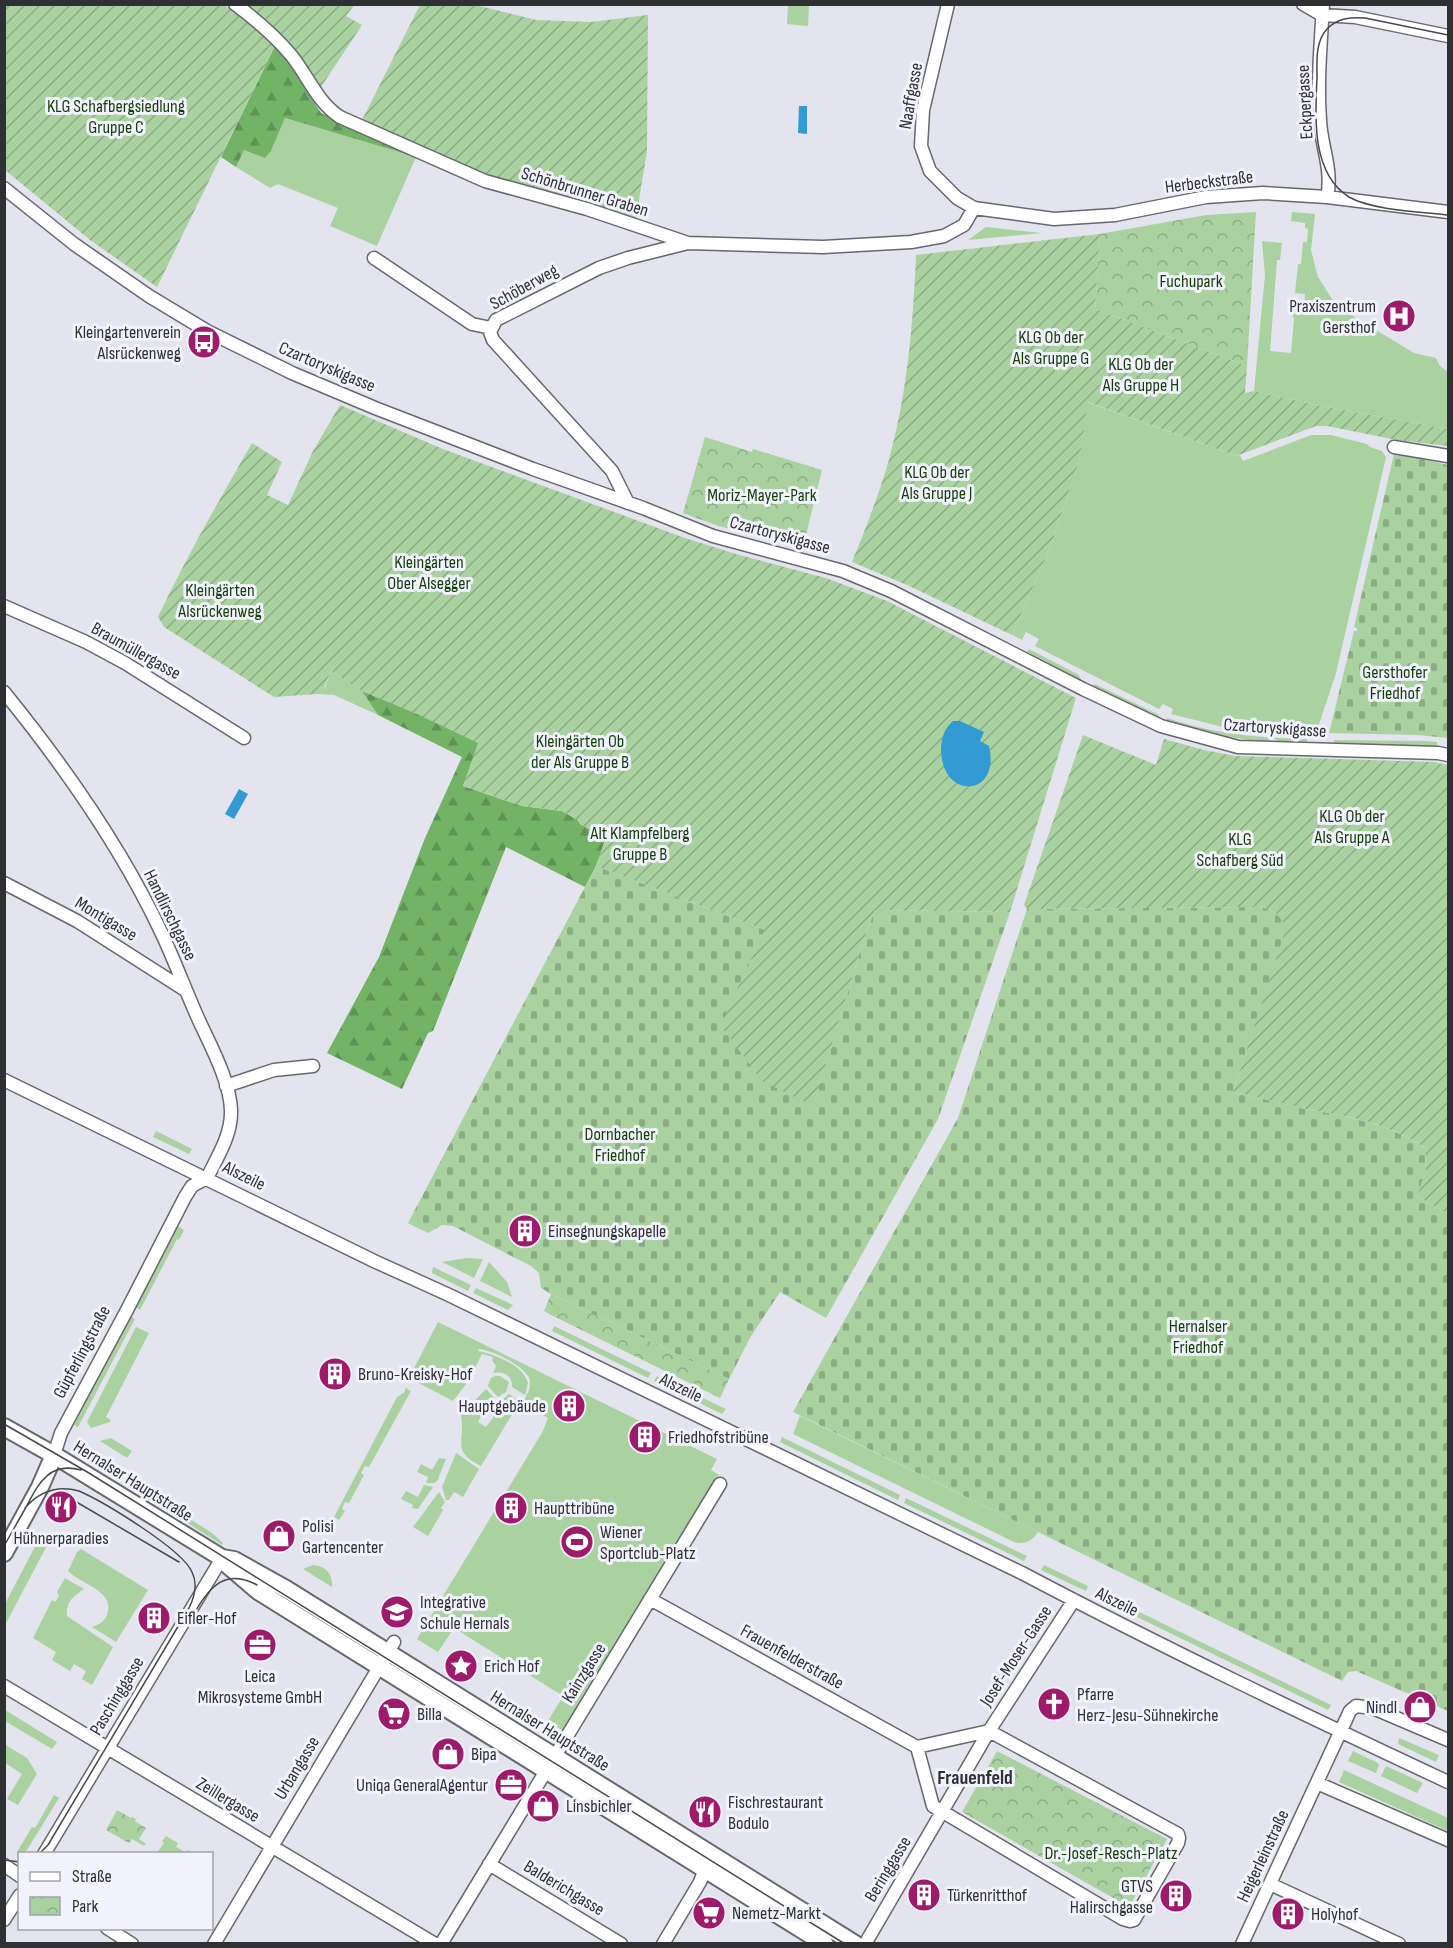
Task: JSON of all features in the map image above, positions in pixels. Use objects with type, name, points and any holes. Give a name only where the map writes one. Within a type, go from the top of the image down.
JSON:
[{"type":"main road","name":"Hernalser Hauptstraße","points":[[4,1427],[222,1558],[234,1560],[286,1589],[553,1757],[706,1869],[825,1944]]},
{"type":"main road","name":"Güpferlingstraße","points":[[4,1553],[40,1487],[54,1455]]},
{"type":"main road","name":"Hernalser Hauptstraße","points":[[706,1869],[855,1944]]},
{"type":"street","name":"Schönbrunner Graben","points":[[235,4],[257,21],[291,55],[327,108],[340,117],[485,181],[587,209],[688,243],[823,247],[911,242],[944,236],[964,225],[974,208]]},
{"type":"street","name":"Naaffgasse","points":[[948,4],[923,110],[921,146],[930,171],[957,198],[974,208]]},
{"type":"street","points":[[1303,4],[1449,36]]},
{"type":"street","name":"Eckpergasse","points":[[1322,10],[1319,105],[1329,173],[1327,197]]},
{"type":"street","name":"Czartoryskigasse","points":[[4,188],[74,244],[144,293],[239,348],[292,373],[550,476],[713,536],[843,571],[891,591],[1140,718],[1175,732],[1238,747],[1449,755]]},
{"type":"street","name":"Herbeckstraße","points":[[974,208],[1054,219],[1115,214],[1206,197],[1246,193],[1327,197],[1449,212]]},
{"type":"street","name":"Schöberweg","points":[[628,503],[612,471],[493,340],[490,332],[496,320],[599,268],[688,243]]},
{"type":"street","points":[[374,258],[472,324],[491,328]]},
{"type":"street","points":[[1394,447],[1449,456]]},
{"type":"street","name":"Braumüllergasse","points":[[4,606],[86,642],[125,663],[244,738]]},
{"type":"street","name":"Handlirschgasse","points":[[4,692],[38,734],[97,817],[163,935],[226,1086],[230,1101],[230,1123],[226,1139],[207,1178]]},
{"type":"street","name":"Montigasse","points":[[4,883],[77,921],[185,990]]},
{"type":"street","points":[[226,1086],[274,1070],[313,1066]]},
{"type":"street","name":"Alszeile","points":[[4,1080],[1449,1782]]},
{"type":"street","name":"Güpferlingstraße","points":[[54,1455],[65,1425],[185,1197],[192,1186],[207,1178]]},
{"type":"street","name":"Kainzgasse","points":[[441,1944],[720,1484]]},
{"type":"street","name":"Paschinggasse","points":[[45,1852],[222,1558]]},
{"type":"street","name":"Frauenfelderstraße","points":[[650,1599],[917,1747]]},
{"type":"street","name":"Josef-Moser-Gasse","points":[[989,1731],[1074,1600]]},
{"type":"street","name":"Urbangasse","points":[[214,1944],[387,1654]]},
{"type":"street","name":"Zeillergasse","points":[[4,1686],[435,1944]]},
{"type":"street","name":"Heigerleinstraße","points":[[1242,1944],[1350,1711],[1356,1706],[1363,1705],[1449,1740]]},
{"type":"street","points":[[942,1813],[989,1731]]},
{"type":"street","points":[[989,1731],[1178,1834],[1178,1843],[1137,1916],[1130,1921],[1123,1919],[933,1806],[917,1747],[989,1731]]},
{"type":"street","points":[[1317,1783],[1449,1840]]},
{"type":"street","name":"Beringgasse","points":[[865,1944],[942,1813]]},
{"type":"street","name":"Balderichgasse","points":[[489,1864],[621,1944]]},
{"type":"street","points":[[4,1865],[18,1875]]},
{"type":"street","points":[[663,1944],[706,1869]]},
{"type":"street","points":[[1270,1884],[1399,1944]]},
{"type":"street","points":[[4,1920],[18,1898]]},
{"type":"street","points":[[109,1930],[132,1944]]},
{"type":"green space","name":"KLG Schafbergsiedlung Gruppe C","points":[[4,5],[224,5],[246,20],[275,46],[157,287],[90,240],[5,170]]},
{"type":"green space","points":[[247,5],[354,5],[346,16],[362,25],[321,87],[291,43],[266,19]]},
{"type":"green space","points":[[420,5],[476,5],[536,20],[591,22],[648,15],[647,151],[636,218],[575,198],[506,182],[457,166],[362,120]]},
{"type":"green space","points":[[788,5],[809,5],[808,26],[787,24]]},
{"type":"green space","points":[[275,46],[285,57],[321,113],[416,157],[285,118],[271,151],[265,158],[244,150],[236,167],[221,157]]},
{"type":"green space","points":[[285,118],[416,157],[377,246],[330,226],[338,208],[278,184],[270,188],[236,167],[244,150],[271,151]]},
{"type":"green space","name":"Fuchupark","points":[[1256,212],[1247,366],[1095,309],[1100,234],[1206,215]]},
{"type":"green space","points":[[1292,212],[1315,214],[1311,250],[1318,277],[1332,299],[1356,318],[1414,353],[1436,358],[1440,366],[1448,372],[1448,429],[1316,405],[1254,391],[1265,275],[1262,241],[1282,243],[1280,260],[1277,260],[1270,351],[1291,353],[1294,320],[1292,313],[1304,313],[1305,294],[1295,293],[1298,264],[1301,264],[1303,242],[1307,242],[1308,229],[1305,228],[1305,223],[1291,221]]},
{"type":"green space","points":[[986,227],[1042,233],[968,240]]},
{"type":"green space","points":[[1100,234],[1095,309],[1247,366],[1245,393],[1254,391],[1316,405],[1448,429],[1448,446],[1316,426],[1236,456],[1088,402],[1079,462],[1050,548],[1012,635],[907,585],[852,562],[884,476],[895,438],[911,334],[916,255]]},
{"type":"green space","points":[[1087,402],[1236,456],[1240,455],[1243,461],[1311,435],[1331,435],[1367,444],[1382,451],[1386,457],[1336,673],[1316,733],[1231,729],[1171,714],[1173,709],[1163,704],[1159,709],[1035,646],[1039,639],[1026,632],[1022,640],[1012,635],[1050,548],[1079,462]]},
{"type":"green space","points":[[340,405],[443,449],[685,538],[826,578],[887,601],[1076,698],[1010,912],[875,910],[813,1106],[762,1081],[720,1025],[765,930],[596,866],[606,838],[562,811],[522,806],[463,786],[478,743],[362,691],[331,671],[324,688],[321,687],[317,694],[274,697],[164,627],[158,617],[191,551],[252,443],[282,462],[267,495],[288,505],[313,451]]},
{"type":"green space","name":"Moriz-Mayer-Park","points":[[705,437],[822,470],[803,547],[718,526],[683,513]]},
{"type":"green space","name":"Gersthofer Friedhof","points":[[1396,453],[1448,465],[1448,738],[1329,733],[1354,631],[1357,631],[1354,627]]},
{"type":"green space","points":[[1029,649],[1079,675],[1081,680],[1027,652]]},
{"type":"green space","points":[[331,671],[362,691],[378,715],[334,695],[317,694],[321,687],[325,688]]},
{"type":"green space","points":[[1095,684],[1159,715],[1158,718],[1092,686]]},
{"type":"green space","points":[[362,691],[419,714],[479,743],[463,786],[522,806],[562,811],[606,838],[596,866],[585,887],[506,847],[433,1031],[428,1033],[402,1089],[327,1053],[379,957],[425,838],[462,757],[378,715]]},
{"type":"green space","points":[[1167,718],[1219,731],[1270,738],[1307,739],[1307,743],[1277,742],[1276,739],[1269,739],[1268,742],[1229,737],[1166,722]]},
{"type":"green space","points":[[1083,735],[1156,765],[1164,739],[1235,756],[1434,762],[1448,765],[1448,1214],[1417,1196],[1426,1171],[1425,1148],[1413,1140],[1400,1133],[1355,1118],[1233,1092],[1286,928],[1275,913],[1257,907],[1027,909],[1024,905]]},
{"type":"green space","points":[[1334,740],[1426,741],[1437,742],[1437,747],[1334,743]]},
{"type":"green space","name":"Dornbacher Friedhof","points":[[596,866],[765,930],[813,1105],[875,910],[1010,912],[938,1119],[826,1318],[780,1292],[750,1338],[729,1379],[551,1294],[541,1288],[539,1273],[531,1266],[453,1226],[442,1225],[428,1233],[408,1223]]},
{"type":"green space","name":"Hernalser Friedhof","points":[[1257,907],[1275,913],[1287,928],[1233,1092],[1355,1119],[1386,1128],[1413,1141],[1425,1148],[1426,1171],[1417,1196],[1448,1214],[1448,1711],[1356,1671],[1348,1672],[1342,1681],[793,1412],[958,1118],[1027,909]]},
{"type":"green space","points":[[156,1131],[192,1149],[189,1154],[153,1137]]},
{"type":"green space","points":[[178,1226],[184,1230],[140,1310],[135,1307]]},
{"type":"green space","points":[[467,1258],[483,1259],[474,1278],[442,1262]]},
{"type":"green space","points":[[489,1262],[507,1282],[512,1297],[480,1281]]},
{"type":"green space","points":[[433,1267],[471,1285],[468,1291],[432,1273]]},
{"type":"green space","points":[[476,1288],[513,1305],[508,1310],[473,1293]]},
{"type":"green space","points":[[551,1294],[729,1379],[720,1398],[544,1311]]},
{"type":"green space","points":[[130,1316],[135,1319],[78,1427],[74,1425]]},
{"type":"green space","name":"Wiener Sportclub-Platz","points":[[438,1322],[717,1459],[711,1470],[719,1475],[565,1732],[548,1721],[563,1696],[454,1628],[438,1652],[417,1639],[543,1431],[548,1418],[522,1403],[530,1384],[523,1370],[509,1360],[485,1350],[479,1349],[478,1351],[500,1358],[520,1371],[528,1383],[525,1395],[512,1387],[507,1375],[493,1373],[496,1366],[492,1360],[493,1357],[482,1354],[475,1368],[469,1368],[463,1378],[466,1384],[453,1401],[409,1378]]},
{"type":"green space","points":[[554,1326],[651,1373],[648,1378],[552,1331]]},
{"type":"green space","points":[[136,1327],[149,1333],[106,1417],[111,1420],[91,1428],[87,1422]]},
{"type":"green space","points":[[500,1376],[509,1382],[506,1392],[498,1397],[488,1386],[491,1378]]},
{"type":"green space","points":[[657,1376],[726,1409],[722,1414],[654,1381]]},
{"type":"green space","points":[[406,1388],[411,1391],[369,1467],[365,1466],[361,1473],[364,1475],[349,1503],[345,1502],[342,1509],[345,1511],[339,1520],[334,1517],[397,1397],[404,1393]]},
{"type":"green space","points":[[486,1389],[495,1399],[478,1422],[486,1427],[493,1418],[494,1408],[509,1394],[520,1401],[481,1466],[471,1460],[462,1450],[461,1415]]},
{"type":"green space","points":[[800,1416],[1038,1532],[1028,1541],[1014,1542],[793,1434]]},
{"type":"green space","points":[[782,1437],[900,1495],[898,1500],[780,1442]]},
{"type":"green space","points":[[111,1438],[132,1451],[127,1458],[100,1441]]},
{"type":"green space","points":[[456,1453],[479,1469],[463,1497],[454,1492],[449,1500],[446,1500],[442,1487]]},
{"type":"green space","points":[[439,1458],[446,1459],[437,1481],[426,1483],[428,1477],[417,1472],[421,1464],[432,1470]]},
{"type":"green space","points":[[424,1485],[433,1487],[418,1509],[412,1508],[413,1505],[401,1499],[406,1491],[418,1497]]},
{"type":"green space","points":[[439,1492],[445,1502],[441,1508],[443,1510],[428,1536],[413,1527]]},
{"type":"green space","points":[[906,1498],[1027,1556],[1024,1561],[904,1503]]},
{"type":"green space","points":[[174,1509],[212,1533],[223,1543],[222,1545],[172,1513]]},
{"type":"green space","points":[[42,1533],[51,1538],[5,1625],[5,1604]]},
{"type":"green space","points":[[81,1549],[148,1590],[116,1642],[92,1627],[105,1619],[108,1603],[105,1597],[68,1571],[77,1552]]},
{"type":"green space","points":[[313,1565],[328,1571],[332,1587],[303,1569]]},
{"type":"green space","points":[[1044,1565],[1088,1586],[1086,1591],[1041,1570]]},
{"type":"green space","points":[[65,1578],[84,1589],[69,1603],[67,1616],[113,1647],[92,1685],[82,1679],[86,1671],[74,1664],[70,1671],[52,1660],[56,1652],[33,1638],[52,1600],[55,1602],[59,1596],[57,1592]]},
{"type":"green space","points":[[1096,1591],[1331,1705],[1328,1710],[1094,1596]]},
{"type":"green space","points":[[5,1710],[57,1742],[52,1749],[5,1721]]},
{"type":"green space","points":[[1399,1738],[1439,1755],[1436,1762],[1398,1744]]},
{"type":"green space","points":[[4,1744],[27,1758],[37,1774],[18,1805],[7,1799],[22,1774],[5,1763]]},
{"type":"green space","name":"Dr.-Josef-Resch-Platz","points":[[997,1751],[1167,1839],[1129,1907],[962,1812]]},
{"type":"green space","points":[[1353,1751],[1378,1763],[1376,1773],[1348,1761]]},
{"type":"green space","points":[[1386,1766],[1423,1783],[1417,1793],[1381,1776]]},
{"type":"green space","points":[[1344,1770],[1448,1818],[1448,1831],[1339,1782]]},
{"type":"green space","points":[[54,1795],[59,1798],[27,1850],[17,1852],[32,1827],[35,1828]]},
{"type":"green space","points":[[117,1810],[136,1819],[135,1821],[146,1828],[139,1839],[146,1844],[144,1846],[132,1839],[129,1843],[106,1830]]},
{"type":"green space","points":[[166,1836],[178,1843],[176,1847],[185,1852],[158,1852],[164,1843],[162,1841]]},
{"type":"water","points":[[799,106],[807,106],[807,134],[798,133]]},
{"type":"water","points":[[953,721],[960,721],[984,732],[980,741],[989,746],[990,763],[987,775],[980,783],[970,786],[960,785],[951,778],[944,767],[942,742],[945,731]]},
{"type":"water","points":[[239,789],[248,794],[234,819],[225,814]]},
{"type":"tram line","points":[[1448,35],[1365,18],[1349,18],[1335,22],[1320,40],[1317,59],[1316,109],[1318,143],[1322,159],[1337,187],[1349,197],[1383,208],[1448,215]]},
{"type":"tram line","points":[[4,1424],[89,1473],[845,1944]]},
{"type":"tram line","points":[[4,1546],[46,1477],[60,1469],[81,1470]]},
{"type":"tram line","points":[[25,1508],[30,1502],[49,1491],[63,1489],[79,1491],[123,1515],[174,1551],[192,1572],[195,1586],[189,1608],[48,1845],[41,1852]]},
{"type":"tram line","points":[[53,1495],[73,1500],[179,1562]]},
{"type":"tram line","points":[[195,1612],[207,1594],[220,1582],[236,1578],[257,1585]]},
{"type":"tram line","points":[[4,1860],[18,1862]]},
{"type":"place","name":"Praxiszentrum Gersthof","points":[[1399,316]]},
{"type":"place","name":"Kleingartenverein Alsrückenweg","points":[[204,342]]},
{"type":"place","name":"Einsegnungskapelle","points":[[525,1231]]},
{"type":"place","name":"Bruno-Kreisky-Hof","points":[[335,1374]]},
{"type":"place","name":"Hauptgebäude","points":[[569,1406]]},
{"type":"place","name":"Friedhofstribüne","points":[[645,1437]]},
{"type":"place","name":"Hühnerparadies","points":[[61,1507]]},
{"type":"place","name":"Haupttribüne","points":[[511,1508]]},
{"type":"place","name":"Polisi Gartencenter","points":[[279,1536]]},
{"type":"place","name":"Wiener Sportclub-Platz","points":[[577,1542]]},
{"type":"place","name":"Integrative Schule Hernals","points":[[397,1612]]},
{"type":"place","name":"Eifler-Hof","points":[[154,1618]]},
{"type":"place","name":"Leica Mikrosysteme GmbH","points":[[260,1645]]},
{"type":"place","name":"Erich Hof","points":[[461,1666]]},
{"type":"place","name":"Pfarre Herz-Jesu-Sühnekirche","points":[[1054,1704]]},
{"type":"place","name":"Nindl","points":[[1420,1707]]},
{"type":"place","name":"Billa","points":[[394,1714]]},
{"type":"place","name":"Bipa","points":[[448,1754]]},
{"type":"place","name":"Uniqa GeneralAgentur","points":[[511,1785]]},
{"type":"place","name":"Linsbichler","points":[[543,1806]]},
{"type":"place","name":"Fischrestaurant Bodulo","points":[[705,1812]]},
{"type":"place","name":"Türkenritthof","points":[[924,1895]]},
{"type":"place","name":"GTVS Halirschgasse","points":[[1176,1896]]},
{"type":"place","name":"Nemetz-Markt","points":[[709,1913]]},
{"type":"place","name":"Holyhof","points":[[1288,1914]]},
{"type":"district","name":"Frauenfeld","points":[[975,1778]]},
{"type":"park label","name":"KLG Ob der Als Gruppe G","points":[[1051,347]]},
{"type":"park label","name":"KLG Ob der Als Gruppe H","points":[[1141,374]]},
{"type":"park label","name":"KLG Ob der Als Gruppe J","points":[[937,482]]},
{"type":"park label","name":"Kleingärten Ober Alsegger","points":[[429,572]]},
{"type":"park label","name":"Kleingärten Alsrückenweg","points":[[220,600]]},
{"type":"park label","name":"Kleingärten Ob der Als Gruppe B","points":[[580,751]]},
{"type":"park label","name":"KLG Ob der Als Gruppe A","points":[[1352,826]]},
{"type":"park label","name":"Alt Klampfelberg Gruppe B","points":[[640,843]]},
{"type":"park label","name":"KLG Schafberg Süd","points":[[1240,849]]}]
